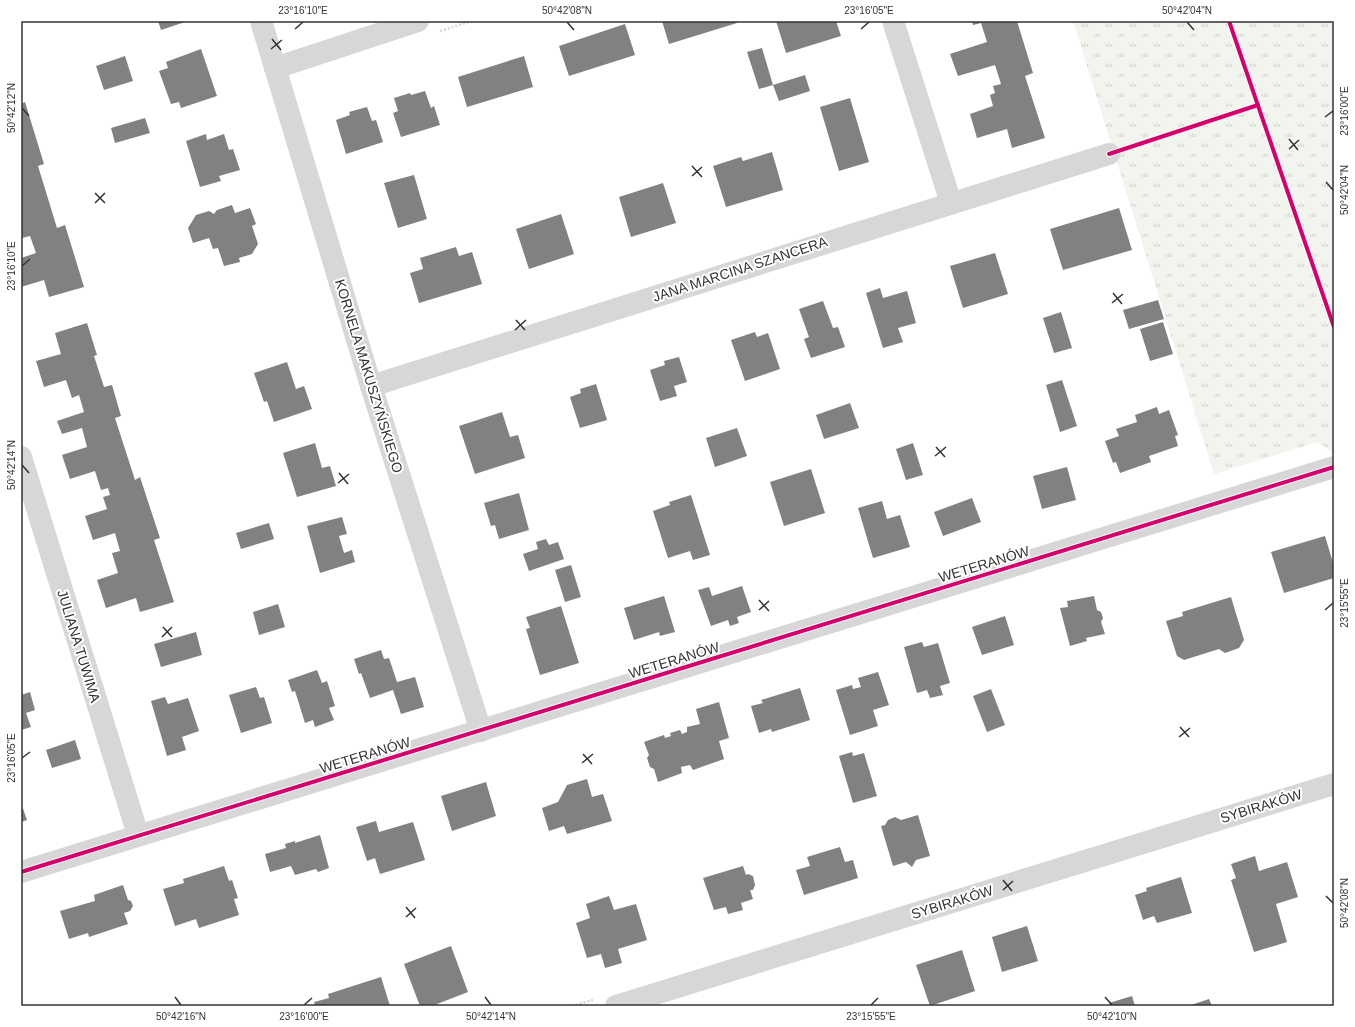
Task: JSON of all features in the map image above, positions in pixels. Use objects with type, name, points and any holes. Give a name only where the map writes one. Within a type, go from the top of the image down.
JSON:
[{"type":"street","name":"KORNELA MAKUSZYŃSKIEGO","points":[[261,21],[371,386],[481,731]]},
{"type":"street","points":[[893,21],[951,203]]},
{"type":"street","points":[[275,68],[427,27]]},
{"type":"street","name":"JANA MARCINA SZANCERA","points":[[371,386],[1109,154]]},
{"type":"street","name":"JULIANA TUWIMA","points":[[21,457],[138,835]]},
{"type":"street","name":"WETERANÓW","points":[[21,872],[1334,467]]},
{"type":"street","name":"SYBIRAKÓW","points":[[616,1006],[1334,784]]},
{"type":"path","points":[[427,27],[472,21]]},
{"type":"green space","points":[[1073,21],[1334,21],[1334,454],[1318,442],[1214,474]]},
{"type":"building","points":[[158,21],[188,21],[161,30]]},
{"type":"building","points":[[662,21],[736,21],[737,23],[669,44]]},
{"type":"building","points":[[776,21],[836,21],[841,36],[786,53]]},
{"type":"building","points":[[972,21],[1017,21],[1033,73],[1025,76],[1045,138],[1012,148],[1007,129],[977,138],[970,114],[993,106],[990,95],[995,93],[993,86],[1001,84],[995,65],[958,76],[950,54],[987,42],[981,23],[973,25]]},
{"type":"building","points":[[625,24],[635,55],[569,76],[559,46]]},
{"type":"building","points":[[762,48],[773,85],[759,89],[747,52]]},
{"type":"building","points":[[201,49],[217,96],[181,108],[179,102],[171,104],[159,71],[168,68],[166,62]]},
{"type":"building","points":[[125,56],[133,81],[104,90],[96,66]]},
{"type":"building","points":[[524,56],[533,87],[467,107],[458,77]]},
{"type":"building","points":[[805,75],[810,91],[779,101],[773,85]]},
{"type":"building","points":[[425,91],[431,108],[434,106],[440,125],[401,137],[393,113],[398,111],[394,98],[410,93],[411,95]]},
{"type":"building","points":[[850,98],[869,162],[839,171],[820,107]]},
{"type":"building","points":[[25,102],[44,164],[38,166],[57,228],[65,225],[84,287],[49,297],[44,280],[21,287],[21,258],[36,253],[30,236],[22,238],[21,234],[21,104]]},
{"type":"building","points":[[367,107],[372,121],[376,120],[383,142],[346,154],[336,120],[350,115],[349,112]]},
{"type":"building","points":[[145,118],[150,133],[115,143],[111,128]]},
{"type":"building","points":[[206,134],[207,140],[224,134],[229,150],[233,149],[240,170],[219,176],[221,181],[200,187],[186,141]]},
{"type":"building","points":[[772,152],[783,190],[726,207],[713,166],[741,157],[743,161]]},
{"type":"building","points":[[414,175],[427,219],[398,228],[384,183]]},
{"type":"building","points":[[663,183],[676,223],[631,237],[619,197]]},
{"type":"building","points":[[232,205],[235,213],[250,208],[256,224],[252,226],[258,244],[252,254],[239,258],[240,262],[224,266],[218,248],[213,249],[209,238],[193,243],[188,228],[196,215],[209,211],[214,214],[217,210]]},
{"type":"building","points":[[1119,208],[1132,250],[1063,270],[1050,229]]},
{"type":"building","points":[[561,214],[574,254],[529,269],[516,229]]},
{"type":"building","points":[[456,247],[459,256],[472,252],[482,284],[419,303],[410,273],[423,269],[420,258]]},
{"type":"building","points":[[995,253],[1008,294],[963,308],[950,266]]},
{"type":"building","points":[[880,288],[883,298],[907,291],[916,323],[898,328],[903,342],[883,348],[866,293]]},
{"type":"building","points":[[1158,300],[1164,319],[1129,329],[1123,310]]},
{"type":"building","points":[[823,301],[833,328],[838,327],[845,347],[811,358],[804,339],[809,337],[799,309]]},
{"type":"building","points":[[1061,312],[1072,348],[1054,353],[1043,318]]},
{"type":"building","points":[[1163,322],[1173,354],[1150,361],[1140,329]]},
{"type":"building","points":[[87,323],[97,355],[94,356],[104,387],[112,385],[121,416],[115,418],[135,480],[140,477],[160,538],[154,540],[174,602],[140,612],[136,598],[106,608],[97,580],[118,573],[112,553],[120,551],[115,533],[93,540],[85,516],[107,509],[103,497],[110,495],[108,488],[101,490],[95,471],[70,479],[62,455],[87,447],[82,428],[62,434],[57,421],[84,412],[79,395],[72,398],[66,380],[44,387],[36,361],[61,354],[55,333]]},
{"type":"building","points":[[755,332],[757,337],[768,333],[780,369],[745,381],[731,340]]},
{"type":"building","points":[[679,357],[687,382],[674,386],[677,396],[660,401],[650,370],[665,365],[664,361]]},
{"type":"building","points":[[287,362],[296,389],[304,386],[312,409],[274,422],[267,401],[264,402],[254,373]]},
{"type":"building","points":[[1062,380],[1077,426],[1060,432],[1046,385]]},
{"type":"building","points":[[596,384],[607,420],[580,428],[570,397],[581,393],[580,389]]},
{"type":"building","points":[[850,403],[859,428],[824,439],[816,415]]},
{"type":"building","points":[[1157,407],[1159,414],[1169,410],[1178,435],[1175,436],[1178,446],[1149,456],[1151,462],[1120,473],[1116,462],[1113,463],[1105,441],[1119,436],[1116,429],[1137,422],[1135,415]]},
{"type":"building","points":[[502,412],[510,437],[518,435],[525,458],[475,474],[459,426]]},
{"type":"building","points":[[737,428],[747,456],[715,467],[706,438]]},
{"type":"building","points":[[315,443],[322,468],[330,466],[336,486],[297,497],[283,453]]},
{"type":"building","points":[[913,443],[923,475],[906,480],[896,449]]},
{"type":"building","points":[[1067,467],[1076,500],[1042,509],[1033,476]]},
{"type":"building","points":[[811,469],[825,513],[784,526],[770,482]]},
{"type":"building","points":[[519,493],[529,530],[499,539],[495,525],[491,526],[484,503]]},
{"type":"building","points":[[691,495],[710,555],[693,560],[690,551],[668,558],[653,511],[670,505],[669,502]]},
{"type":"building","points":[[972,498],[981,522],[943,536],[934,512]]},
{"type":"building","points":[[882,501],[887,519],[900,515],[910,547],[873,558],[858,508]]},
{"type":"building","points":[[342,517],[347,534],[339,536],[344,553],[352,550],[355,562],[320,573],[307,526]]},
{"type":"building","points":[[269,523],[274,539],[241,549],[236,533]]},
{"type":"building","points":[[1325,536],[1334,566],[1334,578],[1284,593],[1271,552]]},
{"type":"building","points":[[546,539],[549,545],[558,542],[564,559],[529,571],[523,554],[538,549],[536,542]]},
{"type":"building","points":[[571,565],[581,597],[565,602],[555,570]]},
{"type":"building","points":[[742,586],[751,612],[737,617],[739,623],[730,626],[728,620],[711,626],[698,590],[709,587],[712,596]]},
{"type":"building","points":[[664,596],[675,632],[660,636],[659,632],[634,640],[624,608]]},
{"type":"building","points":[[1094,596],[1097,610],[1101,612],[1103,618],[1101,622],[1105,634],[1086,638],[1087,641],[1070,646],[1060,608],[1068,607],[1067,601]]},
{"type":"building","points":[[1231,597],[1244,640],[1239,648],[1225,653],[1219,649],[1184,660],[1177,656],[1166,621],[1183,616],[1182,612]]},
{"type":"building","points":[[278,604],[285,627],[259,635],[253,612]]},
{"type":"building","points":[[561,606],[579,663],[540,675],[526,629],[530,628],[526,617]]},
{"type":"building","points":[[1005,616],[1014,645],[982,655],[972,627]]},
{"type":"building","points":[[196,632],[202,655],[161,667],[154,644]]},
{"type":"building","points":[[922,642],[924,647],[938,643],[950,683],[940,686],[943,695],[930,698],[927,690],[917,693],[904,647]]},
{"type":"building","points":[[381,650],[384,659],[389,658],[397,682],[415,677],[424,707],[401,714],[393,690],[370,698],[354,659]]},
{"type":"building","points":[[317,670],[322,683],[327,681],[335,706],[329,708],[334,720],[315,727],[313,720],[305,723],[295,691],[292,692],[288,680]]},
{"type":"building","points":[[878,672],[889,705],[873,710],[878,726],[850,735],[836,690],[852,685],[853,689],[861,687],[858,678]]},
{"type":"building","points":[[256,687],[260,698],[264,697],[272,723],[241,733],[229,695]]},
{"type":"building","points":[[800,688],[810,720],[772,732],[771,729],[759,733],[751,706],[763,703],[761,700]]},
{"type":"building","points":[[991,689],[1005,725],[987,732],[973,696]]},
{"type":"building","points":[[30,692],[35,710],[26,713],[31,727],[21,730],[21,695]]},
{"type":"building","points":[[165,697],[168,704],[188,698],[199,731],[182,737],[186,750],[167,756],[151,701]]},
{"type":"building","points":[[719,702],[729,738],[719,741],[724,759],[693,770],[690,765],[681,767],[682,773],[658,782],[654,769],[650,767],[647,758],[649,755],[644,742],[664,735],[665,738],[671,736],[670,733],[680,730],[682,734],[687,732],[687,727],[700,724],[696,709]]},
{"type":"building","points":[[75,740],[81,759],[52,768],[46,750]]},
{"type":"building","points":[[852,752],[853,756],[864,753],[877,796],[853,803],[839,756]]},
{"type":"building","points":[[587,779],[592,797],[603,794],[612,821],[567,834],[564,826],[549,831],[542,808],[558,802],[567,785]]},
{"type":"building","points":[[486,782],[496,816],[452,831],[441,796]]},
{"type":"building","points":[[21,803],[27,820],[21,822]]},
{"type":"building","points":[[918,815],[930,856],[916,860],[912,867],[906,862],[893,866],[881,826],[885,825],[888,820],[895,817],[901,820]]},
{"type":"building","points":[[376,821],[379,832],[413,822],[425,860],[380,874],[375,858],[367,861],[356,827]]},
{"type":"building","points":[[320,835],[329,868],[318,872],[316,869],[295,875],[291,866],[270,872],[265,854],[286,848],[285,844],[295,841],[295,843]]},
{"type":"building","points":[[840,847],[845,862],[853,860],[858,878],[804,895],[796,870],[810,866],[807,857]]},
{"type":"building","points":[[1255,856],[1259,871],[1287,862],[1298,897],[1276,904],[1287,942],[1254,952],[1231,880],[1236,878],[1231,864]]},
{"type":"building","points":[[224,866],[229,881],[232,880],[238,898],[234,899],[239,915],[199,928],[196,919],[175,926],[163,889],[184,883],[183,879]]},
{"type":"building","points":[[743,866],[746,875],[748,874],[753,876],[755,885],[753,890],[750,890],[753,899],[741,903],[743,910],[728,914],[726,907],[714,910],[703,878]]},
{"type":"building","points":[[1181,877],[1192,913],[1157,923],[1154,916],[1143,920],[1135,895],[1147,891],[1146,888]]},
{"type":"building","points":[[123,885],[128,900],[131,901],[133,906],[130,911],[124,913],[128,924],[89,937],[88,933],[69,939],[60,911],[95,901],[94,895]]},
{"type":"building","points":[[609,896],[614,910],[636,904],[647,940],[618,949],[622,963],[605,968],[601,954],[587,958],[576,923],[590,918],[586,904]]},
{"type":"building","points":[[1027,926],[1038,961],[1002,972],[992,937]]},
{"type":"building","points":[[451,946],[468,992],[432,1006],[420,1006],[404,964]]},
{"type":"building","points":[[962,950],[975,991],[930,1006],[916,965]]},
{"type":"building","points":[[381,977],[390,1006],[315,1006],[314,1002],[329,998],[328,994]]},
{"type":"building","points":[[1132,996],[1135,1006],[1110,1006],[1109,1003]]},
{"type":"building","points":[[1209,999],[1212,1006],[1188,1006]]},
{"type":"cycle path","points":[[1229,21],[1334,327]]},
{"type":"cycle path","points":[[1109,154],[1258,105]]},
{"type":"cycle path","points":[[21,872],[1334,467]]}]
